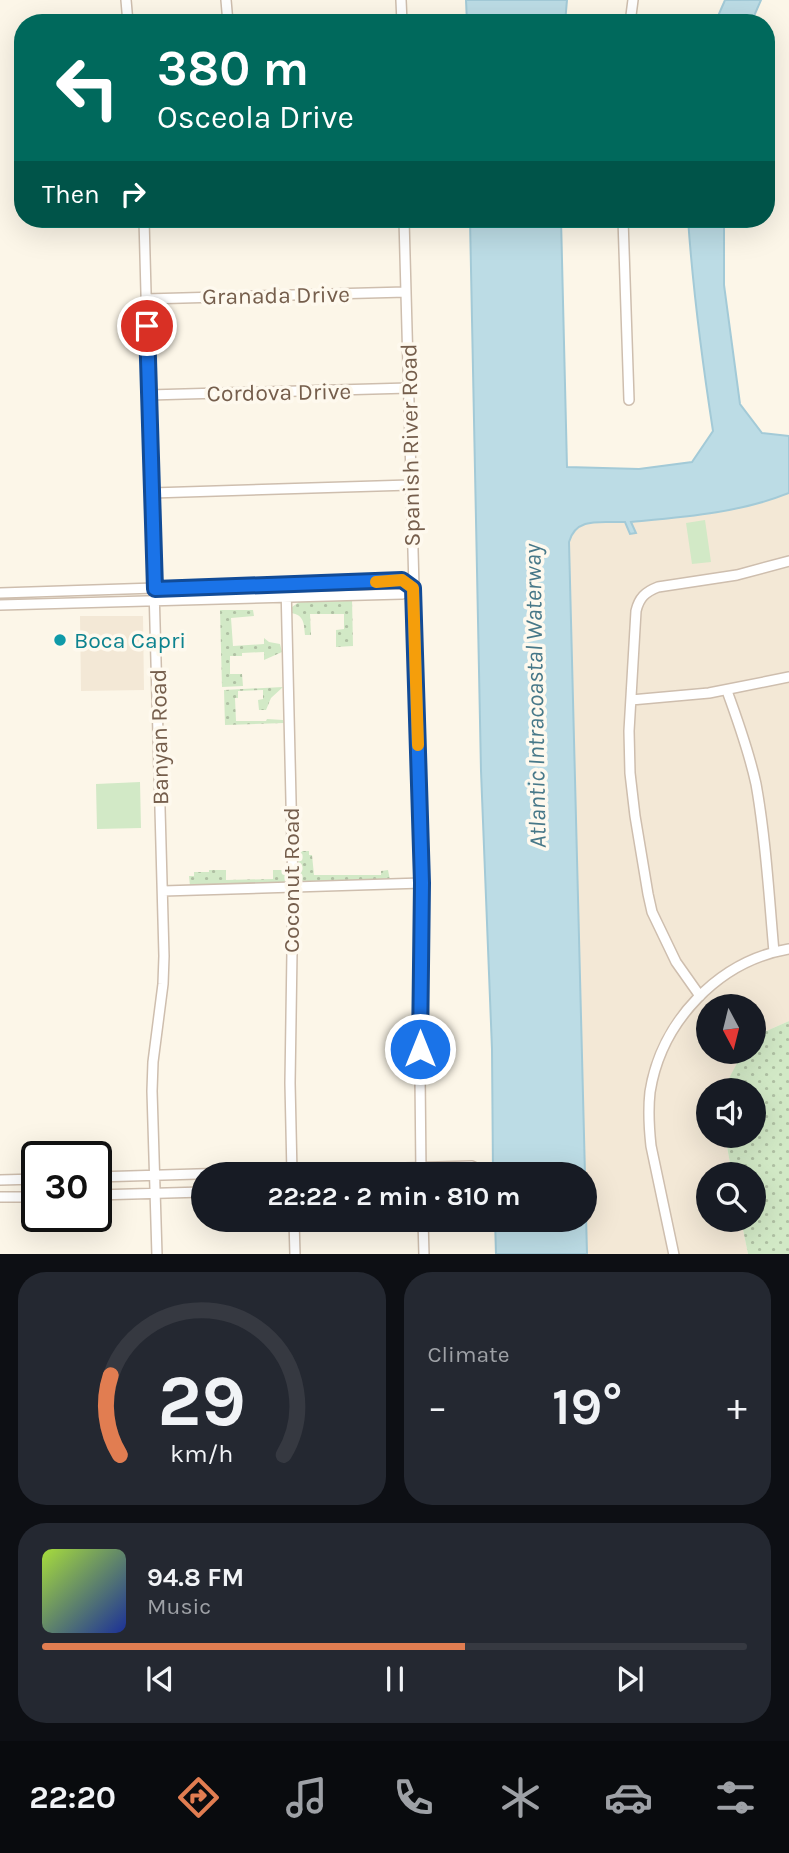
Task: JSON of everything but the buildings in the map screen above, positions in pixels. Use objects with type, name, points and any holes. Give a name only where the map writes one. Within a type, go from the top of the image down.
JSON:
[{"type":"street","name":"Banyan Road","points":[[144,228],[163,891],[163,975],[153,1062],[157,1254]]},
{"type":"street","name":"Spanish River Road","points":[[404,228],[422,883],[421,1162]]},
{"type":"street","points":[[623,228],[629,400]]},
{"type":"street","name":"Granada Drive","points":[[146,299],[405,292]]},
{"type":"street","name":"Cordova Drive","points":[[149,395],[409,388]]},
{"type":"street","points":[[152,493],[411,485]]},
{"type":"street","points":[[700,994],[676,962],[659,928],[650,903],[635,816],[629,731],[636,611],[645,594],[658,587],[737,575],[789,561]]},
{"type":"street","points":[[0,593],[402,580],[413,588],[402,594],[0,605]]},
{"type":"street","name":"Coconut Road","points":[[286,585],[293,887],[290,1070],[292,1162]]},
{"type":"street","points":[[631,700],[727,691],[789,677]]},
{"type":"street","points":[[727,691],[755,784],[774,952]]},
{"type":"street","points":[[163,891],[422,883]]},
{"type":"street","points":[[703,994],[726,974],[742,965],[789,949]]},
{"type":"street","points":[[674,1254],[651,1146],[650,1092],[659,1057],[667,1041],[681,1017],[696,1001]]},
{"type":"street","points":[[112,1176],[191,1174]]},
{"type":"street","points":[[0,1180],[21,1179]]},
{"type":"street","points":[[112,1195],[191,1192]]},
{"type":"street","points":[[0,1197],[21,1197]]},
{"type":"street","points":[[294,1232],[295,1254]]},
{"type":"street","points":[[423,1232],[424,1254]]},
{"type":"shaded area","points":[[789,493],[789,1021],[766,1031],[766,994],[696,994],[696,1064],[737,1064],[730,1078],[696,1078],[696,1148],[727,1148],[730,1162],[696,1162],[696,1232],[743,1232],[748,1254],[587,1254],[586,1232],[597,1232],[597,1162],[585,1162],[569,543],[571,534],[585,523],[625,522],[630,534],[635,532],[631,522],[686,517],[746,507]]},
{"type":"shaded area","points":[[80,616],[143,616],[144,690],[81,691]]},
{"type":"green space","points":[[705,520],[711,562],[692,564],[686,523]]},
{"type":"green space","points":[[352,599],[353,646],[336,647],[336,630],[344,629],[344,614],[310,614],[311,635],[305,635],[301,618],[291,613],[292,607],[299,602]]},
{"type":"green space","points":[[220,610],[253,610],[254,616],[231,618],[233,646],[264,644],[264,638],[280,644],[282,652],[264,660],[264,652],[230,656],[230,674],[242,674],[243,686],[222,687]]},
{"type":"green space","points":[[283,687],[271,698],[266,710],[259,710],[258,700],[263,699],[263,690],[238,691],[238,698],[235,698],[236,721],[267,719],[283,720],[284,723],[225,725],[224,690]]},
{"type":"green space","points":[[140,782],[141,828],[97,829],[96,784]]},
{"type":"green space","points":[[297,851],[309,851],[309,855],[312,855],[314,875],[381,875],[381,871],[388,870],[390,880],[302,882],[296,873]]},
{"type":"green space","points":[[226,870],[226,880],[273,879],[273,870],[286,870],[286,879],[284,882],[267,884],[190,886],[189,876],[194,876],[194,872]]},
{"type":"green space","points":[[789,1021],[789,1254],[748,1254],[743,1232],[766,1232],[766,1162],[730,1162],[727,1148],[766,1148],[766,1078],[729,1078],[736,1064],[766,1064],[766,1031]]},
{"type":"water","points":[[466,0],[567,0],[566,14],[467,14]]},
{"type":"water","points":[[725,0],[761,0],[755,14],[719,14]]},
{"type":"water","name":"Atlantic Intracoastal Waterway","points":[[470,228],[561,228],[567,467],[639,469],[692,462],[713,431],[698,325],[689,228],[724,228],[724,285],[740,404],[762,433],[789,436],[789,493],[731,510],[631,522],[636,533],[630,534],[625,522],[591,523],[577,528],[569,542],[585,1162],[493,1162],[492,1049],[481,771]]},
{"type":"water","points":[[495,1232],[586,1232],[587,1254],[496,1254]]},
{"type":"slow traffic","points":[[376,582],[402,580],[413,588],[418,745]]},
{"type":"place","name":"Boca Capri","points":[[60,640]]},
{"type":"route","points":[[147,326],[155,589],[402,580],[413,588],[422,883],[420,1049]]}]
